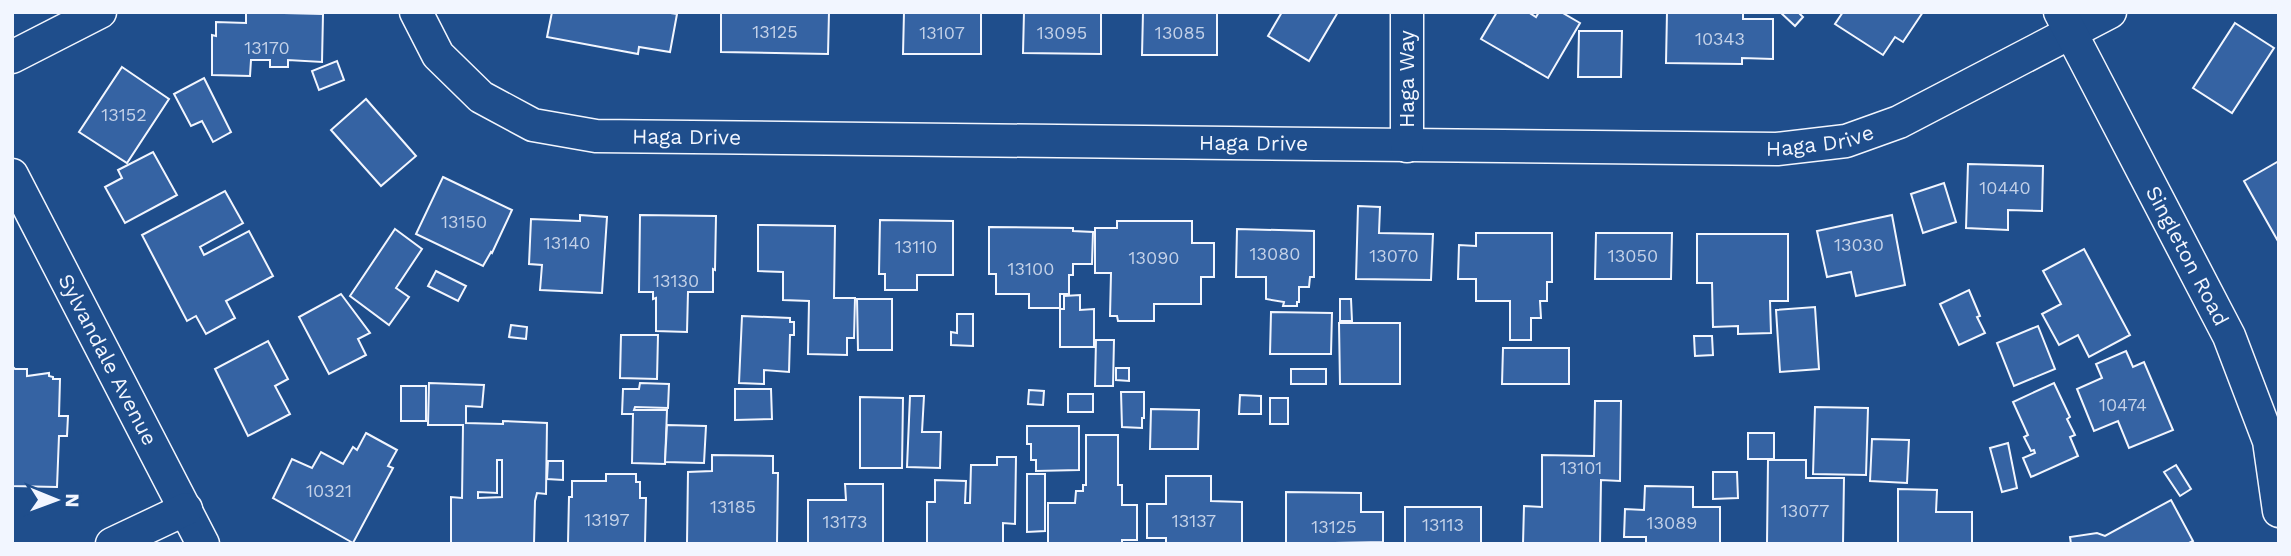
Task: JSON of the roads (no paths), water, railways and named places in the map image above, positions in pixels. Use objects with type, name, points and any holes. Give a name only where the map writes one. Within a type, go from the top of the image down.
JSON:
[{"type":"street","points":[[12,57],[100,12]]},
{"type":"street","name":"Haga Drive","points":[[416,12],[438,55],[481,97],[533,125],[596,136],[1777,149],[1846,141],[1899,122],[2066,22],[2110,12]]},
{"type":"street","name":"Haga Way","points":[[1407,12],[1408,146]]},
{"type":"street","name":"Singleton Road","points":[[2066,22],[2229,336],[2269,441],[2279,510]]},
{"type":"street","name":"Sylvandale Avenue","points":[[12,175],[203,544]]},
{"type":"street","points":[[112,544],[186,509]]}]
